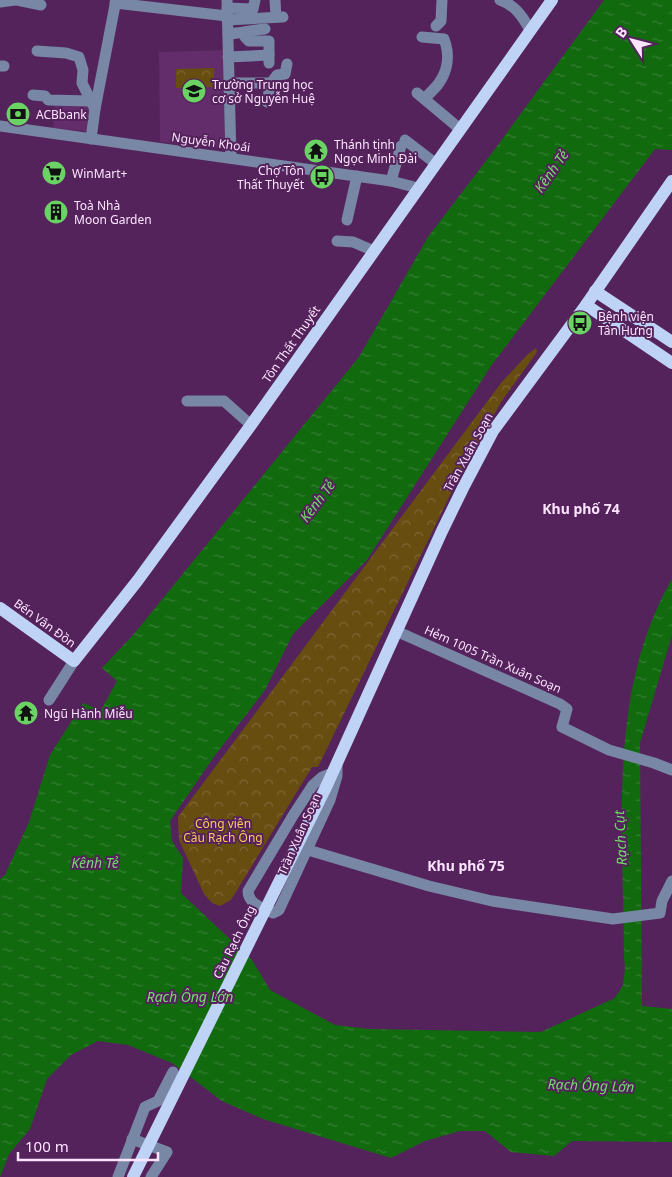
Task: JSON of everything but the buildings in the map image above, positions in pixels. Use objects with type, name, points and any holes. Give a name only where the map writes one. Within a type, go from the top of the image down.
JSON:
[{"type":"main road","name":"Tôn Thất Thuyết","points":[[74,661],[122,601],[251,425],[552,0]]},
{"type":"main road","name":"Trần Xuân Soạn","points":[[332,774],[463,488],[493,431],[596,291],[672,181]]},
{"type":"main road","points":[[596,291],[672,342]]},
{"type":"main road","points":[[586,304],[672,363]]},
{"type":"main road","name":"Bến Vân Đồn","points":[[0,608],[74,661]]},
{"type":"main road","name":"Cầu Rạch Ông","points":[[133,1177],[332,774]]},
{"type":"street","points":[[0,2],[16,0],[42,6]]},
{"type":"street","points":[[227,11],[253,9],[255,0]]},
{"type":"street","points":[[91,139],[93,105],[115,2],[280,17],[275,0]]},
{"type":"street","points":[[436,26],[441,21],[442,0]]},
{"type":"street","points":[[500,0],[507,2],[523,18],[530,30]]},
{"type":"street","points":[[227,11],[231,158]]},
{"type":"street","points":[[228,34],[265,29]]},
{"type":"street","points":[[228,57],[269,59],[269,41],[249,41],[245,37],[245,33]]},
{"type":"street","points":[[422,37],[444,39],[448,55],[438,85],[421,96],[460,129]]},
{"type":"street","points":[[37,51],[66,53],[78,58],[83,70],[82,84],[93,105]]},
{"type":"street","points":[[268,102],[271,83],[278,75],[285,74],[288,64]]},
{"type":"street","points":[[229,83],[271,83]]},
{"type":"street","points":[[33,94],[45,96],[48,100],[93,105]]},
{"type":"street","name":"Nguyễn Khoái","points":[[0,126],[391,180],[418,188]]},
{"type":"street","points":[[391,180],[403,143],[435,163]]},
{"type":"street","points":[[347,220],[357,176]]},
{"type":"street","points":[[337,241],[353,242],[374,251]]},
{"type":"street","points":[[187,401],[224,401],[251,425]]},
{"type":"street","name":"Hẻm 1005 Trần Xuân Soạn","points":[[396,631],[560,704],[568,709],[562,727],[609,750],[672,770]]},
{"type":"street","name":"Tôn Thất Thuyết","points":[[49,700],[74,661]]},
{"type":"street","name":"Trần Xuân Soạn","points":[[332,774],[337,776],[333,790],[308,850],[279,910],[273,913],[250,900],[248,891],[294,814],[313,785],[322,777],[332,774]]},
{"type":"street","points":[[308,850],[429,886],[492,901],[613,919],[660,914],[662,901],[672,881]]},
{"type":"street","points":[[118,1177],[145,1107],[158,1101],[173,1072]]},
{"type":"street","points":[[132,1139],[167,1152],[152,1177]]},
{"type":"shaded area","name":"Trường Trung học cơ sở Nguyễn Huệ","points":[[227,50],[229,148],[160,142],[159,52]]},
{"type":"shaded area","points":[[55,102],[91,104],[91,132],[53,128]]},
{"type":"green space","points":[[214,68],[214,87],[176,88],[176,69]]},
{"type":"green space","name":"Công viên Cầu Rạch Ông","points":[[536,348],[537,352],[501,402],[454,487],[318,767],[312,767],[231,900],[220,906],[212,903],[204,894],[179,840],[178,817],[501,383]]},
{"type":"water","name":"Kênh Tẻ","points":[[604,0],[672,0],[672,150],[655,149],[491,366],[367,560],[293,634],[265,690],[213,758],[170,821],[172,841],[183,858],[181,893],[252,960],[270,990],[335,1025],[369,1029],[541,1032],[615,998],[623,985],[625,968],[622,813],[623,764],[628,716],[637,669],[651,623],[672,579],[672,635],[640,743],[642,1006],[672,1009],[672,1142],[572,1141],[554,1156],[511,1152],[485,1131],[460,1131],[425,1141],[391,1158],[263,1119],[222,1101],[172,1063],[128,1045],[98,1041],[71,1055],[47,1079],[30,1129],[9,1154],[0,1177],[0,879],[5,875],[29,822],[50,755],[83,703],[101,710],[117,681],[102,668],[134,634],[359,357],[428,237]]},
{"type":"place","name":"Trường Trung học cơ sở Nguyễn Huệ","points":[[194,91]]},
{"type":"place","name":"ACBbank","points":[[18,114]]},
{"type":"place","name":"Thánh tịnh Ngọc Minh Đài","points":[[316,151]]},
{"type":"place","name":"WinMart+","points":[[54,173]]},
{"type":"place","name":"Chợ Tôn Thất Thuyết","points":[[322,177]]},
{"type":"place","name":"Toà Nhà Moon Garden","points":[[56,212]]},
{"type":"place","name":"Bệnh viện Tân Hưng","points":[[580,323]]},
{"type":"place","name":"Ngũ Hành Miễu","points":[[26,713]]},
{"type":"district","name":"Khu phố 74","points":[[581,508]]},
{"type":"district","name":"Khu phố 75","points":[[466,865]]},
{"type":"water label","name":"Rạch Cụt","points":[[620,838]]},
{"type":"water label","name":"Rạch Ông Lớn","points":[[190,996]]},
{"type":"water label","name":"Rạch Ông Lớn","points":[[591,1085]]}]
